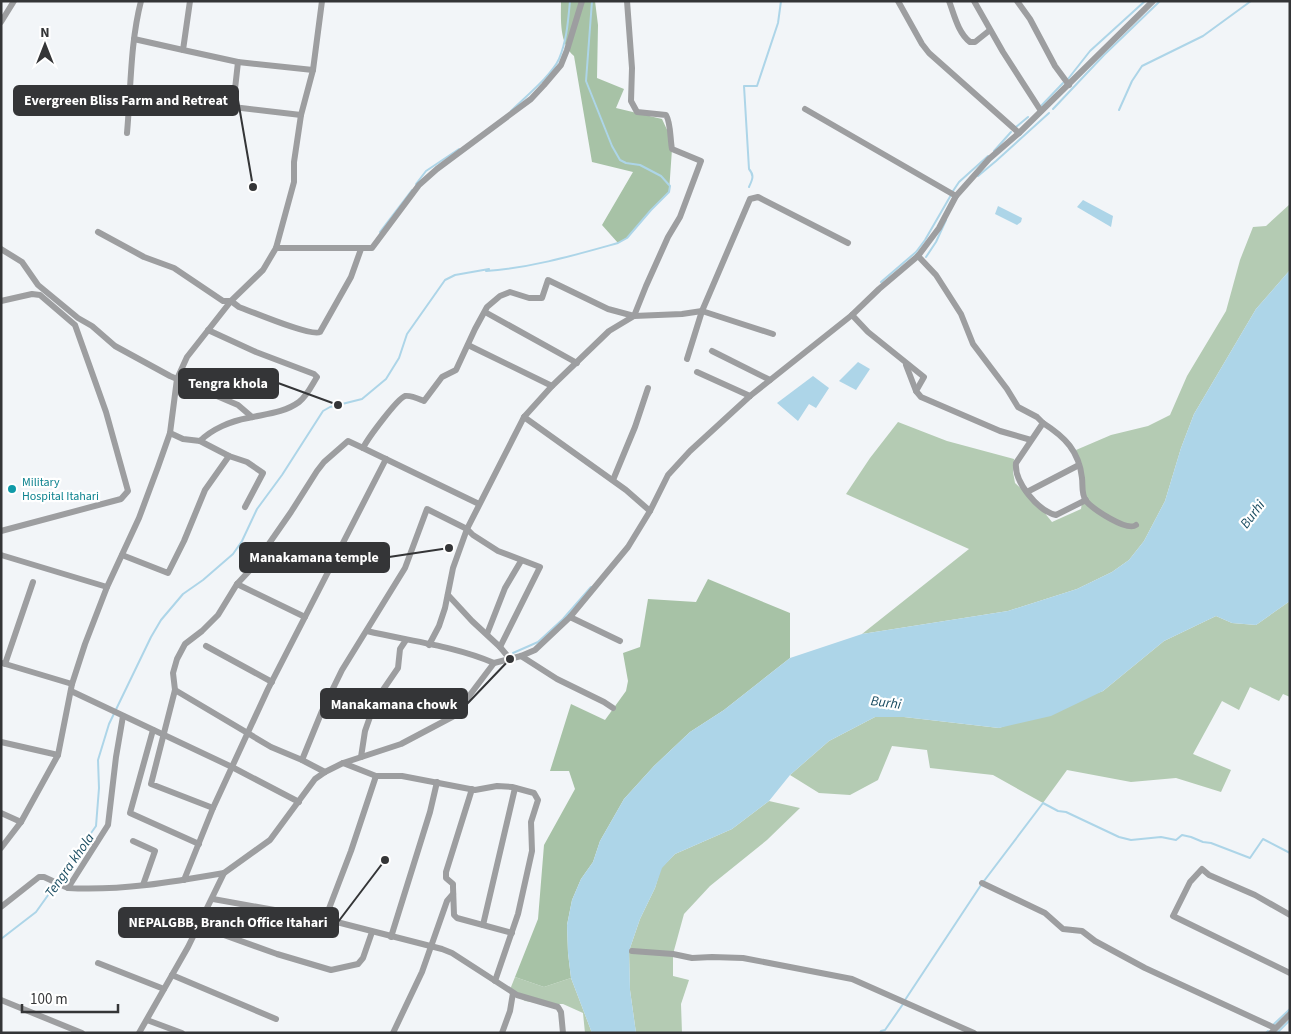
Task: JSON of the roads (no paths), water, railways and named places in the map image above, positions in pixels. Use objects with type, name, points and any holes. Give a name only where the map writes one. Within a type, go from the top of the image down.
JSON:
[{"type":"street","points":[[1,22],[14,1]]},
{"type":"street","points":[[127,133],[130,106],[130,66],[140,1]]},
{"type":"street","points":[[184,50],[190,1]]},
{"type":"street","points":[[1,848],[21,822],[58,755],[72,687],[85,644],[107,587],[139,518],[170,433],[178,379],[187,358],[231,302],[263,270],[276,248],[294,182],[294,162],[301,115],[313,70],[322,1]]},
{"type":"street","points":[[276,248],[372,248],[419,185],[437,169],[531,99],[544,85],[561,65],[570,43],[582,1]]},
{"type":"street","points":[[429,645],[439,626],[453,568],[467,529],[524,417],[552,386],[610,331],[634,316],[668,238],[680,217],[701,160],[672,149],[669,120],[666,115],[637,112],[631,102],[632,68],[627,1]]},
{"type":"street","points":[[898,1],[929,53],[1018,133]]},
{"type":"street","points":[[949,1],[956,21],[966,39],[970,42],[975,42],[990,30]]},
{"type":"street","points":[[974,1],[1041,111]]},
{"type":"street","points":[[1017,1],[1030,19],[1055,66],[1068,85]]},
{"type":"street","points":[[367,631],[483,658],[494,663],[535,650],[570,617],[628,547],[650,511],[668,475],[690,451],[750,396],[852,315],[878,289],[918,256],[938,228],[953,194],[1068,85],[1152,1]]},
{"type":"street","points":[[134,39],[238,62],[313,70]]},
{"type":"street","points":[[233,107],[238,62]]},
{"type":"street","points":[[130,106],[183,110],[233,107],[301,115]]},
{"type":"street","points":[[805,109],[953,194]]},
{"type":"street","points":[[686,358],[702,311],[750,199],[758,197],[848,243]]},
{"type":"street","points":[[98,232],[144,257],[174,268],[223,301],[231,302],[239,307],[316,334],[320,332],[351,277],[361,249]]},
{"type":"street","points":[[1,248],[22,262],[38,285],[115,346],[178,379],[238,405],[252,417]]},
{"type":"street","points":[[918,256],[936,275],[961,314],[973,344],[1018,407],[1037,417],[1061,434],[1071,446],[1079,465],[1086,500],[1113,520],[1127,527],[1136,525]]},
{"type":"street","points":[[363,448],[369,437],[399,401],[406,396],[424,401],[442,378],[456,370],[487,307],[500,296],[510,292],[529,298],[542,298],[548,280],[608,309],[634,316],[682,314],[702,311],[773,334]]},
{"type":"street","points":[[1,301],[40,294],[74,325],[106,412],[128,490],[121,499],[1,531]]},
{"type":"street","points":[[485,312],[577,363]]},
{"type":"street","points":[[852,315],[868,332],[924,377],[916,391]]},
{"type":"street","points":[[200,442],[208,434],[227,424],[279,411],[294,405],[301,400],[317,377],[314,374],[256,352],[208,330]]},
{"type":"street","points":[[468,345],[552,386]]},
{"type":"street","points":[[712,351],[770,380]]},
{"type":"street","points":[[906,364],[916,391],[921,397],[1000,431],[1032,440]]},
{"type":"street","points":[[697,372],[750,396]]},
{"type":"street","points":[[612,480],[635,427],[648,388]]},
{"type":"street","points":[[524,417],[612,480],[650,511]]},
{"type":"street","points":[[1043,423],[1016,463],[1015,467],[1020,481],[1043,510],[1056,515],[1086,500]]},
{"type":"street","points":[[170,433],[183,439],[200,442],[229,456],[247,462],[264,473],[245,507]]},
{"type":"street","points":[[213,808],[152,784],[175,690],[174,673],[176,659],[185,644],[218,615],[324,462],[348,441],[479,504]]},
{"type":"street","points":[[122,555],[168,573],[184,541],[205,490],[229,456]]},
{"type":"street","points":[[184,880],[213,808],[247,734],[386,459]]},
{"type":"street","points":[[1027,492],[1079,465]]},
{"type":"street","points":[[302,760],[338,678],[405,568],[427,509],[467,529],[472,535],[490,546],[540,567],[500,646]]},
{"type":"street","points":[[1,555],[107,587]]},
{"type":"street","points":[[486,634],[505,588],[521,560]]},
{"type":"street","points":[[33,582],[3,663],[72,687],[100,705],[232,767],[299,802]]},
{"type":"street","points":[[238,584],[305,617]]},
{"type":"street","points":[[448,594],[500,646],[510,659]]},
{"type":"street","points":[[570,617],[620,642]]},
{"type":"street","points":[[361,758],[365,731],[376,700],[398,668],[400,649],[406,640]]},
{"type":"street","points":[[206,646],[272,682]]},
{"type":"street","points":[[521,656],[557,679],[613,708]]},
{"type":"street","points":[[1,907],[36,879],[44,877],[66,887],[83,889],[143,885],[224,873],[270,840],[316,779],[325,772],[343,763],[401,744],[454,716],[494,663]]},
{"type":"street","points":[[175,690],[271,748],[302,760],[325,772]]},
{"type":"street","points":[[66,887],[108,825],[123,716]]},
{"type":"street","points":[[153,730],[130,813],[199,844]]},
{"type":"street","points":[[1,742],[58,755]]},
{"type":"street","points":[[343,763],[376,776],[402,776],[472,789],[498,786],[534,793],[538,800],[530,827],[532,851],[512,933],[495,981]]},
{"type":"street","points":[[325,919],[351,851],[376,776]]},
{"type":"street","points":[[391,937],[430,812],[437,782]]},
{"type":"street","points":[[482,925],[515,788]]},
{"type":"street","points":[[472,789],[446,872],[446,878],[452,884],[454,915],[457,918],[512,933]]},
{"type":"street","points":[[1,813],[21,822]]},
{"type":"street","points":[[133,841],[155,851],[143,885]]},
{"type":"street","points":[[1290,915],[1255,895],[1209,875],[1202,869],[1190,882],[1173,916],[1290,973]]},
{"type":"street","points":[[139,1033],[199,926],[224,873]]},
{"type":"street","points":[[982,884],[1045,913],[1063,929],[1082,931],[1095,941],[1145,968],[1273,1031],[1290,1014]]},
{"type":"street","points":[[393,1033],[418,981],[446,901],[453,894]]},
{"type":"street","points":[[213,898],[325,919],[452,953],[513,993],[558,1007],[561,1012],[563,1033]]},
{"type":"street","points":[[199,926],[277,954],[331,970],[358,964],[363,958],[372,932]]},
{"type":"street","points":[[632,952],[672,954],[692,958],[743,958],[852,979],[974,1033]]},
{"type":"street","points":[[98,963],[164,989]]},
{"type":"street","points":[[172,975],[276,1019]]},
{"type":"street","points":[[502,1033],[510,1012],[513,993]]},
{"type":"street","points":[[1,1000],[82,1033]]},
{"type":"street","points":[[147,1020],[182,1033]]},
{"type":"water","points":[[1083,200],[1113,216],[1111,227],[1077,207]]},
{"type":"water","points":[[998,206],[1022,218],[1021,222],[1017,225],[995,214]]},
{"type":"water","name":"Burhi","points":[[1290,270],[1290,601],[1256,625],[1232,623],[1216,616],[1164,641],[1103,691],[1051,716],[999,728],[904,717],[875,717],[829,741],[790,775],[769,801],[732,829],[675,854],[662,868],[640,919],[629,951],[630,990],[636,1033],[592,1033],[571,978],[567,925],[572,900],[581,879],[593,862],[600,841],[624,799],[654,766],[690,732],[724,710],[790,658],[862,634],[1008,611],[1077,589],[1112,572],[1129,560],[1144,541],[1165,501],[1181,448],[1194,414],[1256,309]]},
{"type":"water","points":[[858,362],[870,369],[856,390],[839,381]]},
{"type":"water","points":[[813,376],[829,388],[816,408],[809,404],[798,421],[777,403]]},
{"type":"waterway","points":[[511,111],[544,79],[559,59],[568,23],[570,1]]},
{"type":"waterway","name":"Tengra khola","points":[[58,880],[96,826],[99,788],[98,760],[109,724],[151,637],[161,620],[183,594],[203,580],[233,554],[242,541],[257,509],[282,475],[323,411],[330,407],[362,399],[386,379],[399,358],[407,334],[445,280],[455,275],[489,269],[486,271],[536,264],[618,243],[627,238],[669,192],[670,186],[661,176],[640,165],[620,160],[612,146],[586,81],[592,1]]},
{"type":"waterway","points":[[749,187],[752,176],[749,169],[744,86],[757,86],[778,23],[781,1]]},
{"type":"waterway","points":[[1068,79],[1090,51],[1145,1]]},
{"type":"waterway","points":[[1053,109],[1104,55],[1160,1]]},
{"type":"waterway","points":[[1119,110],[1132,81],[1142,66],[1203,36],[1251,1]]},
{"type":"waterway","points":[[1041,106],[1063,83]]},
{"type":"waterway","points":[[978,176],[1049,113]]},
{"type":"waterway","points":[[1016,127],[1028,117]]},
{"type":"waterway","points":[[994,151],[1011,132]]},
{"type":"waterway","points":[[416,184],[426,171],[459,149]]},
{"type":"waterway","points":[[953,191],[959,182],[988,156]]},
{"type":"waterway","points":[[380,232],[412,190]]},
{"type":"waterway","points":[[881,282],[916,252],[951,195]]},
{"type":"waterway","points":[[926,257],[936,242],[946,220]]},
{"type":"waterway","points":[[513,653],[538,642],[563,619],[591,587]]},
{"type":"waterway","points":[[984,881],[1043,803],[1119,837],[1131,840],[1161,837],[1176,840],[1182,835],[1211,843],[1250,858],[1263,839],[1290,853]]},
{"type":"waterway","name":"Tengra khola","points":[[1,939],[36,912],[56,884]]},
{"type":"waterway","points":[[905,1000],[981,885]]},
{"type":"waterway","points":[[880,1033],[885,1030],[903,1004]]},
{"type":"waterway","points":[[1274,1024],[1290,1009]]},
{"type":"waterway","points":[[1277,1033],[1290,1020]]},
{"type":"place","name":"Evergreen Bliss Farm and Retreat","points":[[253,187]]},
{"type":"place","name":"Tengra khola","points":[[338,405]]},
{"type":"place","name":"Military Hospital Itahari","points":[[12,489]]},
{"type":"place","name":"Manakamana temple","points":[[449,548]]},
{"type":"place","name":"Manakamana chowk","points":[[510,659]]},
{"type":"place","name":"NEPALGBB, Branch Office Itahari","points":[[385,860]]}]
